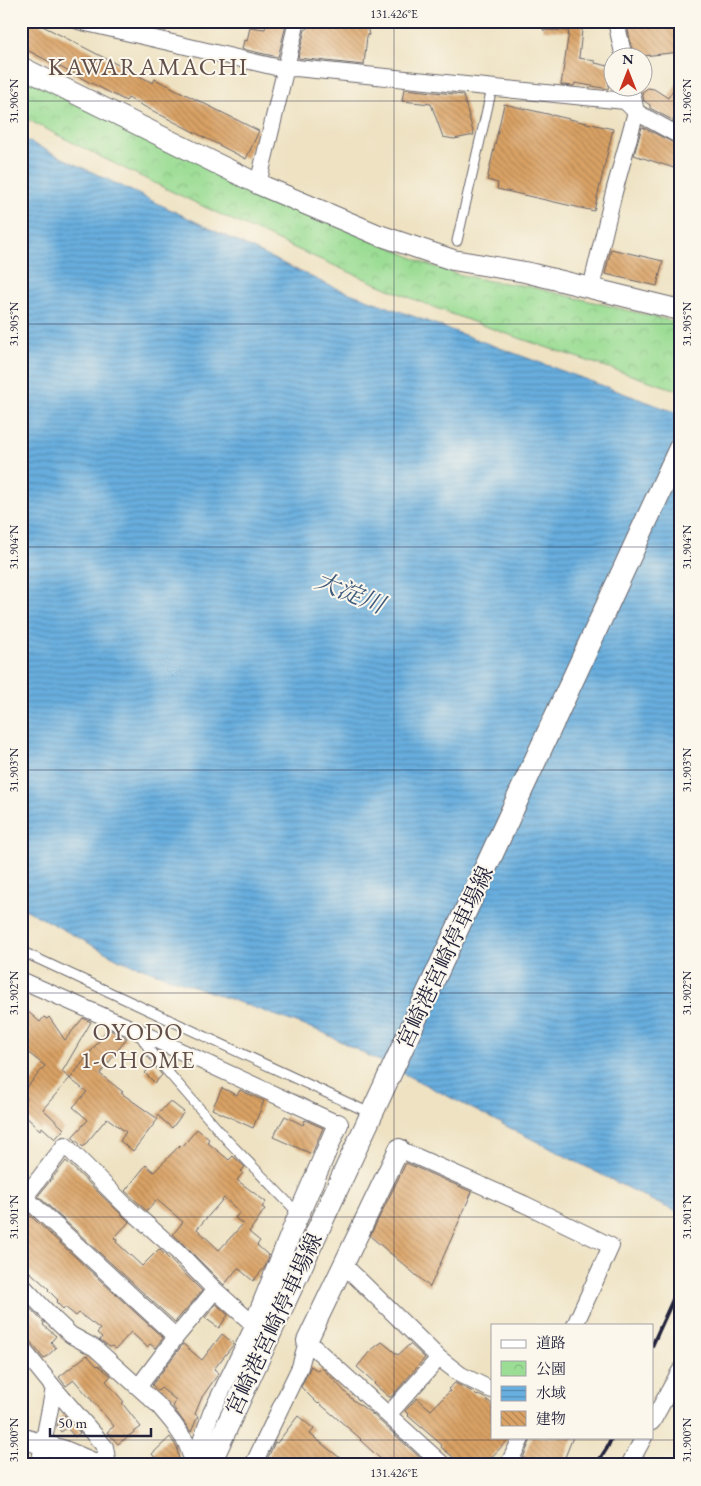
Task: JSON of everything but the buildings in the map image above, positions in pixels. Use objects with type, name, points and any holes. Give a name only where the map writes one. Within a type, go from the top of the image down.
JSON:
[{"type":"main road","name":"宮崎港宮崎停車場線","points":[[226,1465],[379,1108],[680,448]]},
{"type":"main road","name":"宮崎港宮崎停車場線","points":[[197,1463],[379,1108],[680,479]]},
{"type":"street","points":[[78,21],[284,69],[296,68],[626,101],[636,112],[680,136]]},
{"type":"street","points":[[258,184],[297,21]]},
{"type":"street","points":[[616,21],[622,48]]},
{"type":"street","points":[[21,67],[258,184],[376,234],[453,260],[525,272],[680,310]]},
{"type":"street","points":[[591,288],[636,112],[633,98]]},
{"type":"street","points":[[21,980],[137,1031],[338,1124],[254,1325],[212,1413],[198,1450],[197,1463]]},
{"type":"street","points":[[176,1337],[23,1199],[65,1145],[125,1205],[178,1252],[215,1290],[254,1325]]},
{"type":"street","points":[[253,1465],[300,1368],[307,1341],[399,1149],[524,1204],[611,1246],[574,1324]]},
{"type":"street","points":[[344,1265],[439,1358],[462,1375],[491,1390]]},
{"type":"street","points":[[21,1284],[71,1335],[95,1348],[158,1405],[186,1442],[197,1463]]},
{"type":"street","points":[[139,1386],[215,1290]]},
{"type":"street","points":[[307,1341],[443,1465]]},
{"type":"street","points":[[21,1347],[105,1447],[108,1465]]},
{"type":"street","points":[[388,1415],[439,1358]]},
{"type":"street","points":[[654,1418],[680,1371]]},
{"type":"street","points":[[39,1465],[54,1388]]},
{"type":"street","points":[[21,1438],[62,1450],[98,1465]]},
{"type":"street","points":[[508,1465],[522,1438]]},
{"type":"street","points":[[629,1465],[643,1438]]},
{"type":"lane","points":[[458,241],[492,88]]},
{"type":"lane","points":[[21,951],[379,1108]]},
{"type":"lane","points":[[137,1031],[153,1055],[228,1141],[299,1214]]},
{"type":"green space","points":[[21,74],[426,264],[457,274],[527,286],[680,323],[680,391],[509,335],[408,297],[310,255],[164,188],[21,116]]},
{"type":"water","name":"大淀川","points":[[21,138],[328,285],[680,414],[680,1213],[322,1032],[120,960],[21,907]]},
{"type":"railway","points":[[654,1342],[680,1284]]},
{"type":"railway","points":[[596,1465],[612,1438]]},
{"type":"district","name":"KAWARAMACHI","points":[[148,66]]},
{"type":"district","name":"OYODO 1-CHOME","points":[[138,1045]]}]
